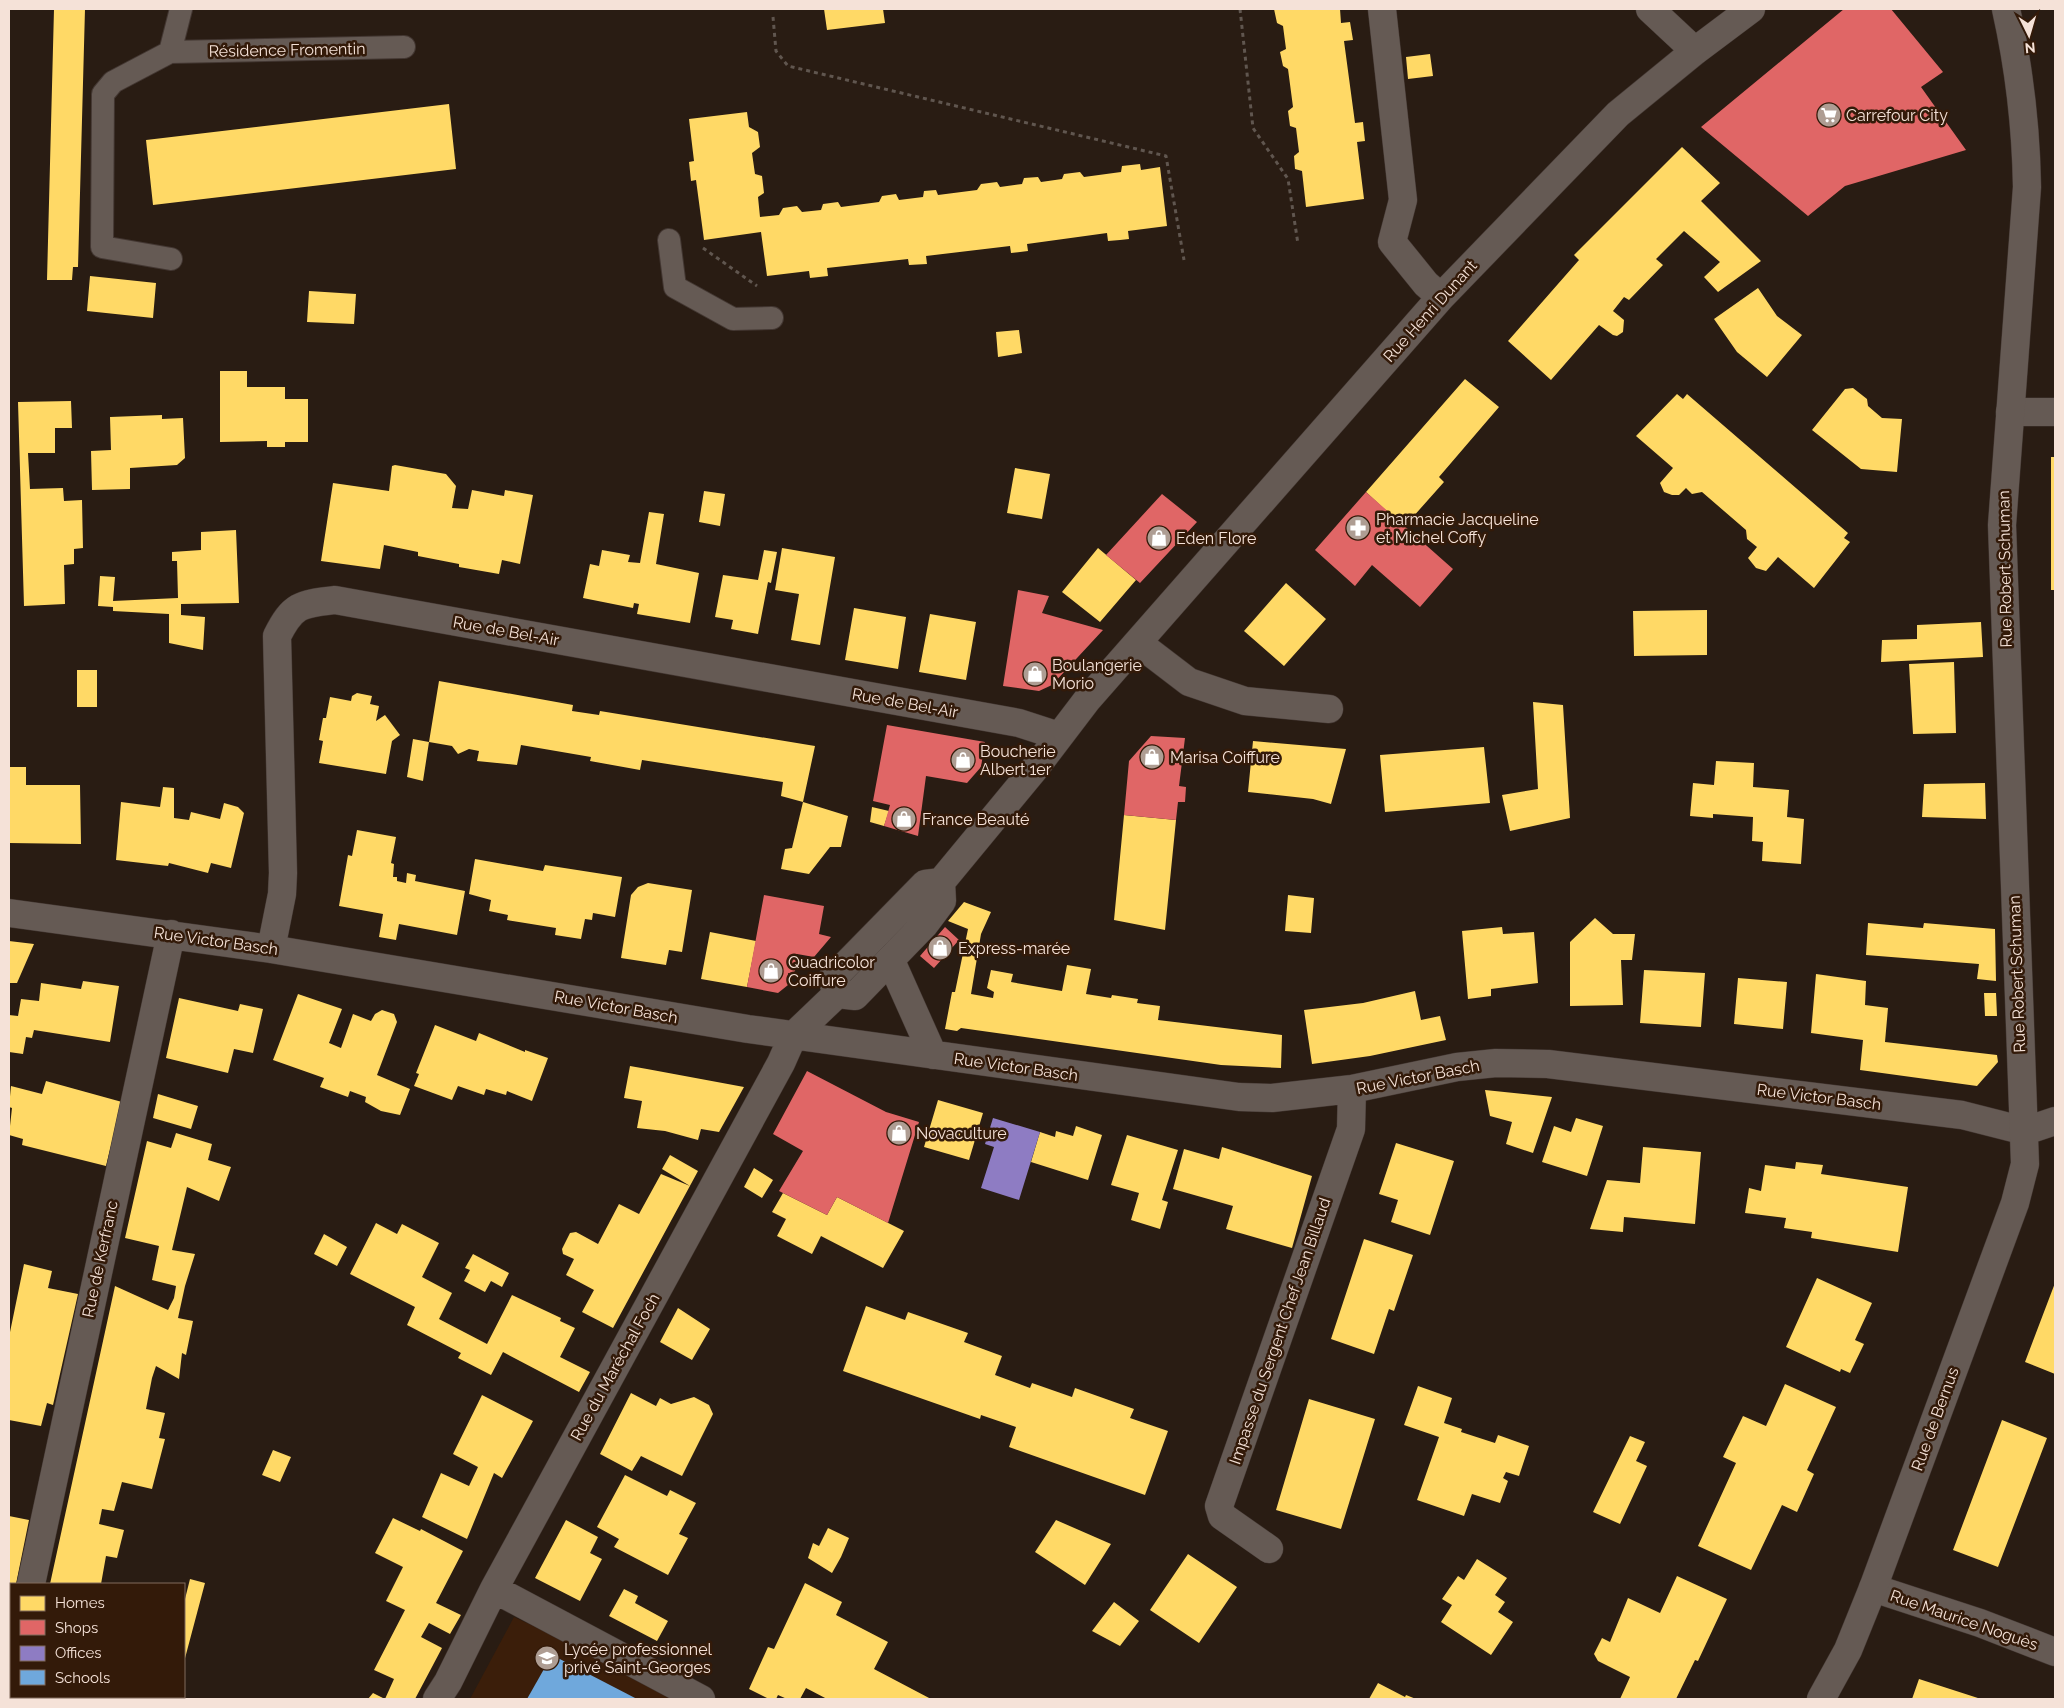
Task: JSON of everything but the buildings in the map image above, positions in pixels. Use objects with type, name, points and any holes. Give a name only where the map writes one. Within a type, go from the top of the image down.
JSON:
[{"type":"street","points":[[1382,9],[1403,200],[1392,242],[1426,284],[1441,297]]},
{"type":"street","points":[[1650,9],[1695,51]]},
{"type":"street","name":"Rue Henri Dunant","points":[[837,994],[832,979],[925,884],[941,882],[1036,767],[1059,736],[1138,643],[1441,297],[1618,114],[1695,51],[1751,9]]},
{"type":"street","name":"Rue Robert Schuman","points":[[2006,9],[2015,48],[2024,122],[2027,187],[2002,525],[2010,797],[2026,1131]]},
{"type":"street","points":[[2010,412],[2055,412]]},
{"type":"street","name":"Rue de Bel-Air","points":[[271,949],[282,894],[283,873],[277,636],[287,617],[303,604],[335,600],[1019,723],[1059,736]]},
{"type":"street","points":[[1138,643],[1190,682],[1245,701],[1328,709]]},
{"type":"street","points":[[793,1036],[837,994],[855,996],[891,960],[924,925],[942,900],[941,882]]},
{"type":"street","name":"Rue Victor Basch","points":[[9,913],[271,949],[793,1036],[1239,1097],[1272,1098],[1352,1090],[1457,1067],[1496,1063],[1548,1064],[1962,1115],[2026,1131]]},
{"type":"street","name":"Rue de Kerfranc","points":[[31,1583],[171,934]]},
{"type":"street","points":[[891,960],[933,1055]]},
{"type":"street","name":"Rue du Maréchal Foch","points":[[437,1699],[448,1682],[494,1588],[781,1063],[793,1036]]},
{"type":"street","name":"Impasse du Sergent Chef Jean Billaud","points":[[1269,1549],[1222,1516],[1219,1506],[1351,1129],[1352,1090]]},
{"type":"street","points":[[2026,1131],[2055,1121]]},
{"type":"street","name":"Rue de Bernus","points":[[1821,1699],[1848,1650],[1873,1588],[2015,1203],[2025,1164],[2026,1131]]},
{"type":"street","points":[[494,1588],[701,1699]]},
{"type":"street","name":"Rue Maurice Noguès","points":[[1873,1588],[1980,1623],[2055,1652]]},
{"type":"lane","points":[[170,52],[181,9]]},
{"type":"lane","name":"Résidence Fromentin","points":[[171,259],[102,247],[103,94],[113,82],[170,52],[404,47]]},
{"type":"lane","points":[[669,240],[675,287],[733,319],[772,318]]},
{"type":"path","points":[[1240,9],[1253,128],[1288,179],[1298,244]]},
{"type":"path","points":[[773,17],[776,51],[788,66],[1166,156],[1184,260]]},
{"type":"path","points":[[669,240],[690,240],[767,292],[772,318]]},
{"type":"shaded area","name":"Lycée professionnel privé Saint-Georges","points":[[514,1617],[690,1699],[470,1699]]},
{"type":"place","name":"Carrefour City","points":[[1829,115]]},
{"type":"place","name":"Pharmacie Jacqueline et Michel Coffy","points":[[1358,528]]},
{"type":"place","name":"Eden Flore","points":[[1159,538]]},
{"type":"place","name":"Boulangerie Morio","points":[[1035,674]]},
{"type":"place","name":"Marisa Coiffure","points":[[1152,757]]},
{"type":"place","name":"Boucherie Albert 1er","points":[[963,760]]},
{"type":"place","name":"France Beauté","points":[[904,819]]},
{"type":"place","name":"Express-marée","points":[[940,948]]},
{"type":"place","name":"Quadricolor Coiffure","points":[[771,971]]},
{"type":"place","name":"Novaculture","points":[[899,1133]]},
{"type":"place","name":"Lycée professionnel privé Saint-Georges","points":[[547,1658]]}]
